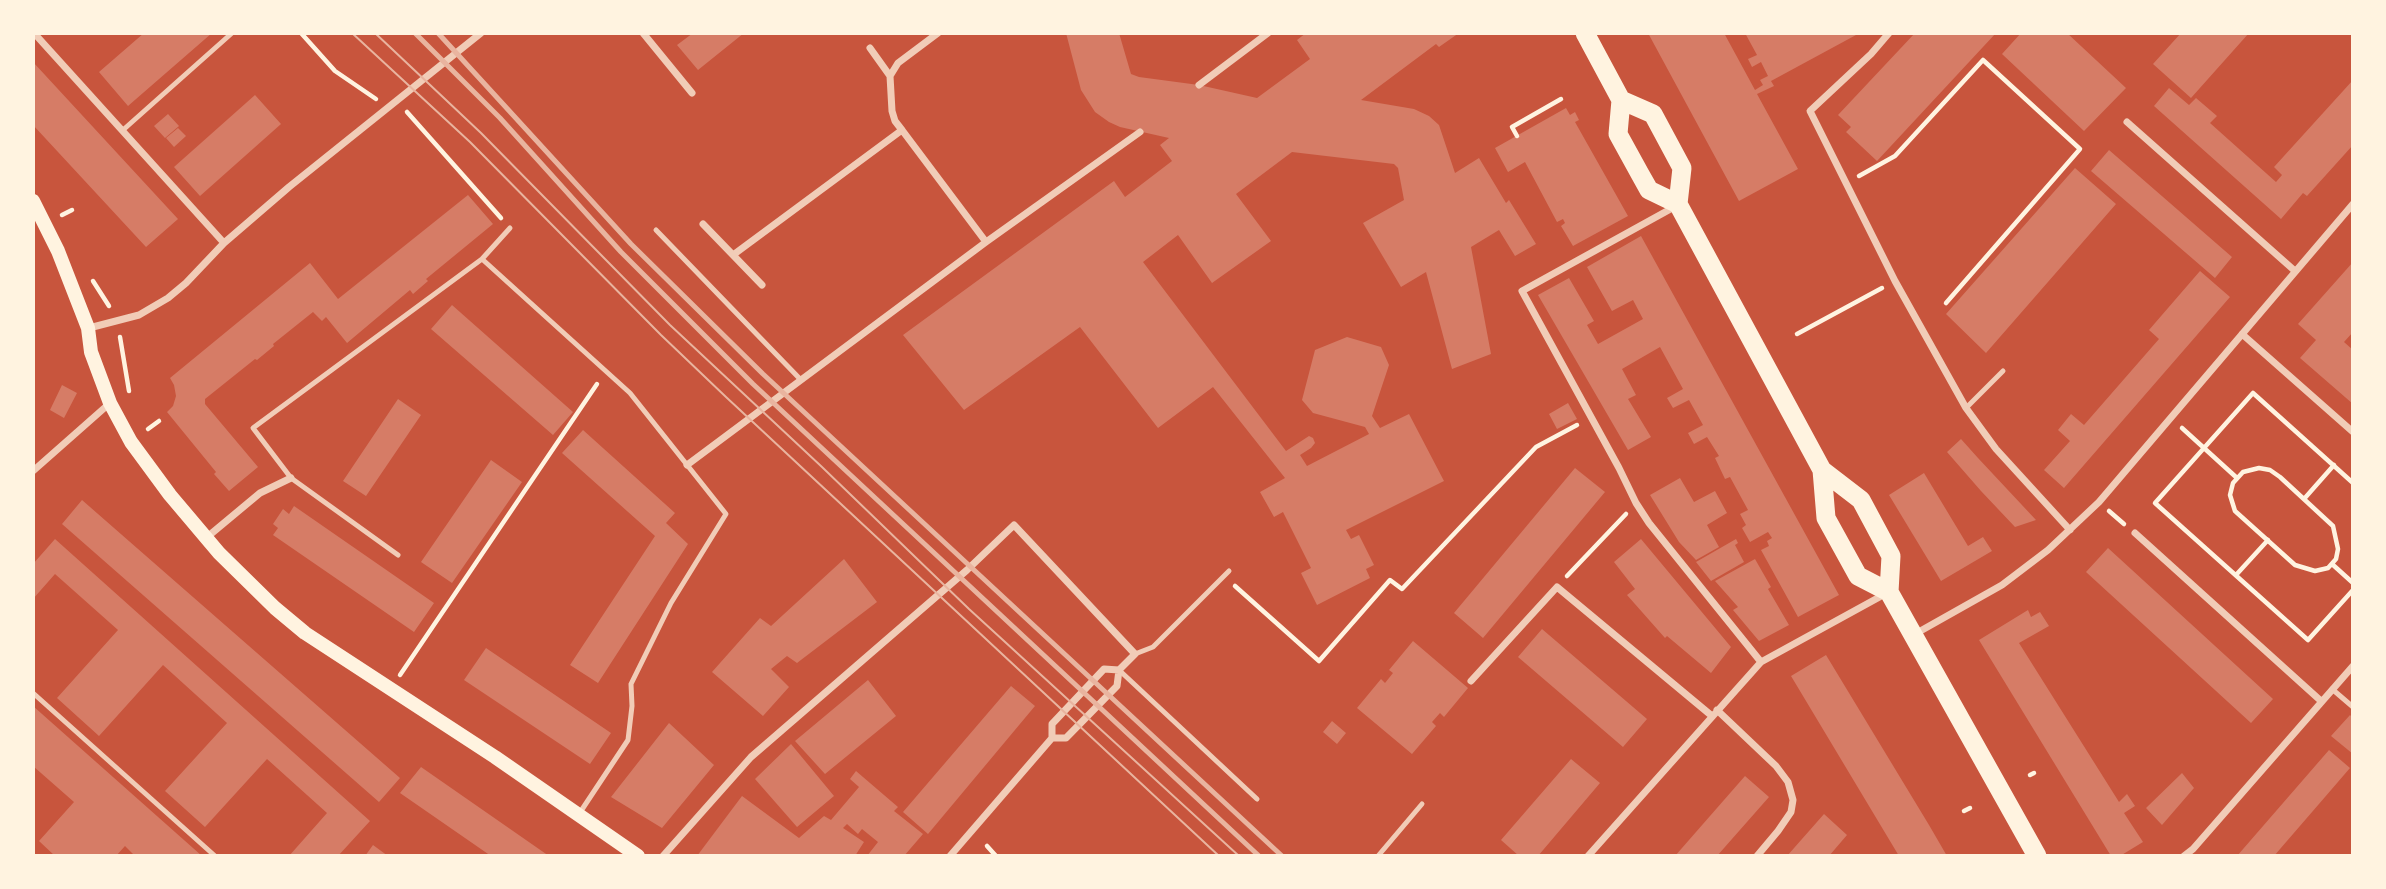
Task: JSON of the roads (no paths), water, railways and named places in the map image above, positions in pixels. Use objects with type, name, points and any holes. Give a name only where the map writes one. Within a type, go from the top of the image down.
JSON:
[{"type":"highway","points":[[1585,33],[1621,100],[1618,134],[1649,190],[1678,204]]},
{"type":"highway","points":[[1621,100],[1653,114],[1662,130],[1682,168],[1678,204],[1822,470],[1826,519],[1858,576],[1889,592]]},
{"type":"highway","points":[[1822,470],[1861,500],[1870,516],[1891,556],[1889,592],[2037,856]]},
{"type":"main road","points":[[33,201],[58,251],[88,328],[91,352],[110,403],[131,442],[206,538],[275,608],[305,632],[638,856]]},
{"type":"street","points":[[34,33],[224,243]]},
{"type":"street","points":[[88,328],[115,323],[155,307],[186,283],[224,243],[289,187],[481,33]]},
{"type":"street","points":[[643,33],[692,93]]},
{"type":"street","points":[[890,76],[898,63],[938,33]]},
{"type":"street","points":[[1199,85],[1268,33]]},
{"type":"street","points":[[1889,33],[1871,54],[1810,111],[1895,281],[1966,408],[1996,449],[2070,530]]},
{"type":"street","points":[[870,48],[890,76],[895,121],[986,242]]},
{"type":"street","points":[[2127,122],[2295,271]]},
{"type":"street","points":[[733,256],[902,130]]},
{"type":"street","points":[[687,465],[986,242],[1140,132]]},
{"type":"street","points":[[1678,204],[1522,291],[1636,503],[1649,523],[1761,662]]},
{"type":"street","points":[[1913,635],[2002,585],[2048,550],[2099,502],[2353,204]]},
{"type":"street","points":[[703,224],[762,285]]},
{"type":"street","points":[[2242,334],[2353,432]]},
{"type":"street","points":[[33,471],[110,403]]},
{"type":"street","points":[[206,538],[260,493],[291,478]]},
{"type":"street","points":[[663,856],[751,757],[967,570],[1014,524],[1135,654],[1119,670],[1117,686],[1066,738],[1052,738]]},
{"type":"street","points":[[2135,533],[2321,701]]},
{"type":"street","points":[[1471,681],[1557,587],[1715,713],[1776,766],[1788,782],[1793,800],[1791,812],[1757,856]]},
{"type":"street","points":[[1588,856],[1761,662],[1889,592]]},
{"type":"street","points":[[2184,856],[2353,666]]},
{"type":"street","points":[[950,856],[1052,738],[1052,724],[1104,669],[1119,670]]},
{"type":"lane","points":[[123,130],[232,33]]},
{"type":"lane","points":[[398,555],[291,478],[253,428],[482,259],[510,228]]},
{"type":"lane","points":[[656,230],[801,380]]},
{"type":"lane","points":[[482,259],[630,393],[726,514],[671,603],[646,650],[631,684],[632,706],[628,740],[579,814]]},
{"type":"lane","points":[[1966,408],[2003,371]]},
{"type":"lane","points":[[1135,654],[1153,648],[1229,571]]},
{"type":"lane","points":[[1119,670],[1257,799]]},
{"type":"lane","points":[[2332,689],[2353,707]]},
{"type":"lane","points":[[33,693],[215,856]]},
{"type":"lane","points":[[1378,856],[1422,804]]},
{"type":"tram line","points":[[352,33],[470,142],[726,397],[1219,856]]},
{"type":"tram line","points":[[375,33],[481,133],[670,325],[969,609],[1239,856]]},
{"type":"railway","points":[[415,33],[500,118],[621,252],[753,384],[1259,856]]},
{"type":"railway","points":[[438,33],[631,244],[763,374],[1282,856]]}]
